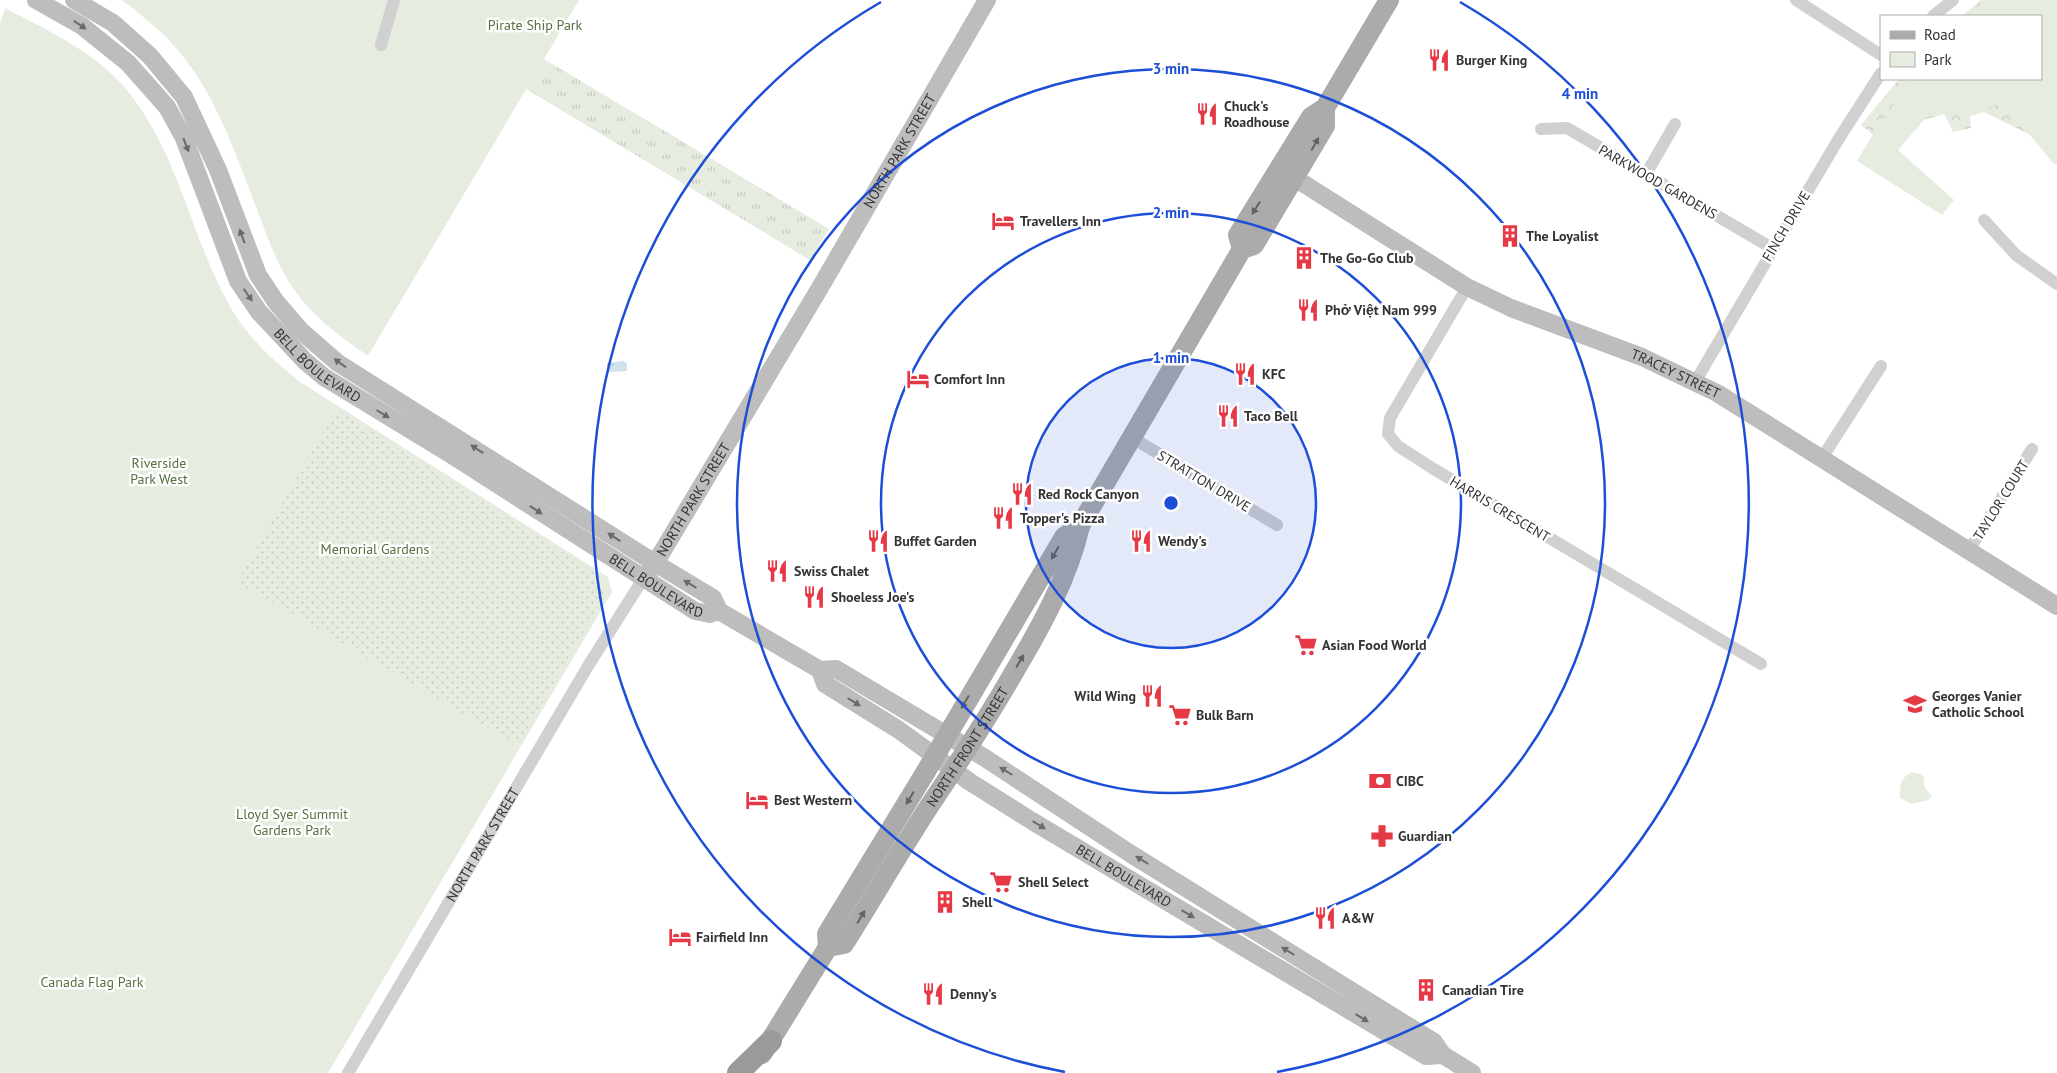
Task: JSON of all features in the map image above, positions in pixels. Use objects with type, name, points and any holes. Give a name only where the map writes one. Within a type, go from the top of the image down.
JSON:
[{"type":"highway","points":[[738,1073],[771,1041]]},
{"type":"highway","points":[[758,1073],[771,1041]]},
{"type":"main road","name":"BELL BOULEVARD","points":[[37,0],[82,26],[128,63],[167,106],[184,138],[238,281],[259,312],[305,361],[324,377],[447,452],[695,611],[710,614],[719,611]]},
{"type":"main road","name":"BELL BOULEVARD","points":[[74,0],[113,23],[150,56],[184,97],[218,170],[258,275],[276,302],[301,331],[338,363],[713,598],[719,611],[820,670],[836,669],[968,748],[1132,854],[1434,1042],[1443,1055],[1472,1073]]},
{"type":"main road","name":"NORTH PARK STREET","points":[[643,579],[655,563],[821,286],[987,0]]},
{"type":"main road","name":"NORTH FRONT STREET","points":[[828,947],[844,944],[968,748],[1046,616],[1076,543],[1080,526],[1242,249],[1238,235],[1288,173],[1311,116],[1325,108],[1389,0]]},
{"type":"main road","name":"TRACEY STREET","points":[[1288,173],[1466,287],[1511,308],[1642,357],[1717,393],[2057,606]]},
{"type":"main road","name":"NORTH FRONT STREET","points":[[750,1073],[828,947],[827,934],[1064,537],[1080,526]]},
{"type":"main road","name":"BELL BOULEVARD","points":[[820,670],[825,684],[899,730],[954,770],[1032,821],[1426,1056],[1443,1055]]},
{"type":"street","points":[[381,46],[394,0]]},
{"type":"street","points":[[1796,0],[1880,54]]},
{"type":"street","points":[[1934,15],[1953,0]]},
{"type":"street","name":"FINCH DRIVE","points":[[1695,382],[1772,248],[1880,75]]},
{"type":"street","points":[[1646,174],[1675,124]]},
{"type":"street","name":"PARKWOOD GARDENS","points":[[1541,129],[1567,128],[1772,248]]},
{"type":"street","points":[[1984,220],[2016,255],[2057,284]]},
{"type":"street","name":"HARRIS CRESCENT","points":[[1466,287],[1390,418],[1388,434],[1398,446],[1432,468],[1761,664]]},
{"type":"street","points":[[1822,458],[1881,366]]},
{"type":"street","name":"STRATTON DRIVE","points":[[1131,437],[1277,525]]},
{"type":"street","name":"TAYLOR COURT","points":[[1969,550],[2032,449]]},
{"type":"street","name":"NORTH PARK STREET","points":[[348,1073],[588,666],[643,579]]},
{"type":"green space","name":"Pirate Ship Park","points":[[121,0],[579,0],[368,356],[319,318],[295,291],[274,253],[239,161],[205,88],[173,45],[154,26]]},
{"type":"green space","points":[[1981,0],[2057,0],[2057,144],[2055,147],[1984,112],[1970,116],[1971,128],[1953,132],[1944,114],[1924,120],[1901,146],[1885,144],[1861,125],[1898,80],[2042,80],[2042,15],[1963,15]]},
{"type":"green space","points":[[1984,0],[2057,0],[2057,163],[2054,164],[2004,104],[1926,117],[1898,150],[1954,200],[1942,215],[1857,161],[1910,80],[2042,80],[2042,15],[1970,15]]},
{"type":"green space","name":"Riverside Park West","points":[[5,8],[65,40],[107,69],[138,105],[168,159],[213,273],[227,301],[250,335],[269,355],[300,382],[608,577],[612,592],[328,1073],[0,1073],[0,24]]},
{"type":"green space","points":[[544,59],[829,229],[810,260],[526,89]]},
{"type":"green space","name":"Memorial Gardens","points":[[336,409],[599,575],[604,596],[518,745],[237,582]]},
{"type":"green space","points":[[1912,772],[1924,777],[1924,786],[1932,797],[1928,800],[1912,804],[1900,798],[1902,782]]},
{"type":"water","points":[[623,361],[627,363],[627,371],[607,372],[607,363]]},
{"type":"place","name":"Burger King","points":[[1439,60]]},
{"type":"place","name":"Chuck's Roadhouse","points":[[1207,114]]},
{"type":"place","name":"Travellers Inn","points":[[1003,221]]},
{"type":"place","name":"The Loyalist","points":[[1510,236]]},
{"type":"place","name":"The Go-Go Club","points":[[1304,258]]},
{"type":"place","name":"Phở Việt Nam 999","points":[[1308,310]]},
{"type":"place","name":"KFC","points":[[1245,374]]},
{"type":"place","name":"Comfort Inn","points":[[918,379]]},
{"type":"place","name":"Taco Bell","points":[[1228,416]]},
{"type":"place","name":"Red Rock Canyon","points":[[1022,494]]},
{"type":"place","name":"Topper's Pizza","points":[[1003,518]]},
{"type":"place","name":"Buffet Garden","points":[[878,541]]},
{"type":"place","name":"Wendy's","points":[[1141,541]]},
{"type":"place","name":"Swiss Chalet","points":[[777,571]]},
{"type":"place","name":"Shoeless Joe's","points":[[814,597]]},
{"type":"place","name":"Asian Food World","points":[[1306,645]]},
{"type":"place","name":"Wild Wing","points":[[1152,696]]},
{"type":"place","name":"Georges Vanier Catholic School","points":[[1915,704]]},
{"type":"place","name":"Bulk Barn","points":[[1180,715]]},
{"type":"place","name":"CIBC","points":[[1380,781]]},
{"type":"place","name":"Best Western","points":[[757,800]]},
{"type":"place","name":"Guardian","points":[[1382,836]]},
{"type":"place","name":"Shell Select","points":[[1001,882]]},
{"type":"place","name":"Shell","points":[[945,902]]},
{"type":"place","name":"A&W","points":[[1325,918]]},
{"type":"place","name":"Fairfield Inn","points":[[680,937]]},
{"type":"place","name":"Canadian Tire","points":[[1426,990]]},
{"type":"place","name":"Denny's","points":[[933,994]]},
{"type":"park label","name":"Lloyd Syer Summit Gardens Park","points":[[292,822]]},
{"type":"park label","name":"Canada Flag Park","points":[[92,982]]}]
